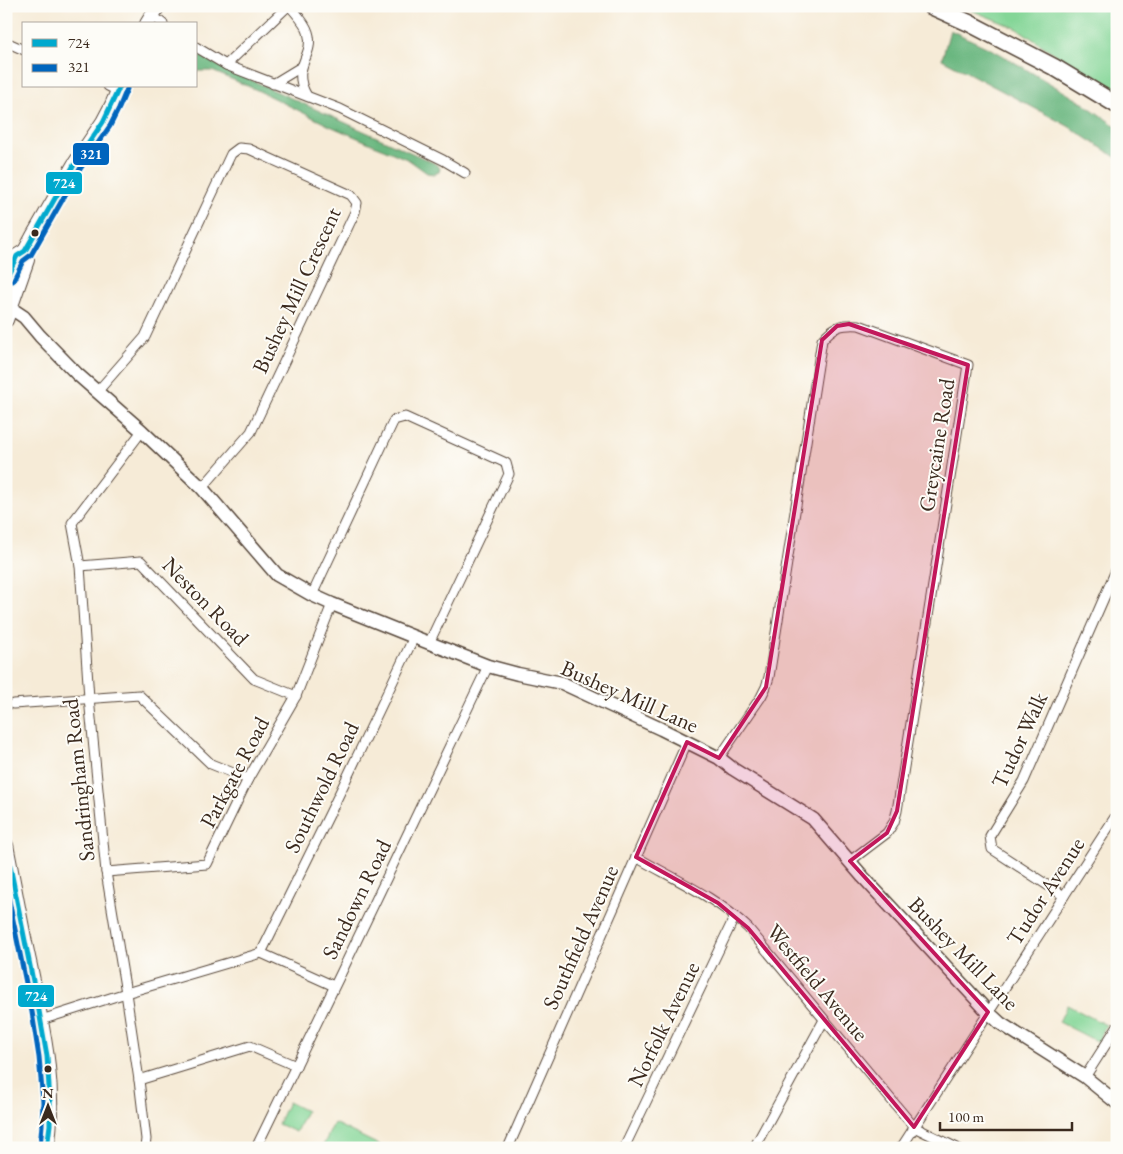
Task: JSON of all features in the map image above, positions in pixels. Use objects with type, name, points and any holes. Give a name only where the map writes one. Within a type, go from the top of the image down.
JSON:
[{"type":"highway","points":[[931,6],[1054,66],[1117,105]]},
{"type":"main road","points":[[6,278],[17,256],[25,251],[74,165],[103,122],[112,105],[115,88]]},
{"type":"main road","points":[[8,310],[27,260],[25,251]]},
{"type":"main road","points":[[6,845],[45,1039],[50,1109],[47,1148]]},
{"type":"street","points":[[226,65],[289,6],[306,27],[310,37],[309,49],[300,72],[302,85],[307,96]]},
{"type":"street","points":[[6,42],[22,49]]},
{"type":"street","points":[[198,47],[226,65],[340,109],[443,160],[465,174]]},
{"type":"street","points":[[273,84],[301,67]]},
{"type":"street","name":"Bushey Mill Crescent","points":[[97,392],[145,337],[231,154],[239,148],[249,149],[352,195],[357,203],[355,212],[251,432],[202,488]]},
{"type":"street","name":"Bushey Mill Lane","points":[[8,310],[24,317],[40,336],[97,392],[142,431],[202,488],[277,575],[312,595],[414,638],[488,666],[562,683],[719,758],[733,769],[814,819],[850,861],[1000,1023],[1084,1077],[1117,1103]]},
{"type":"street","name":"Greycaine Road","points":[[719,758],[761,697],[769,677],[822,340],[828,332],[837,326],[859,325],[968,365],[898,811],[887,833],[850,861]]},
{"type":"street","points":[[312,595],[394,420],[405,416],[506,463],[509,474],[429,643]]},
{"type":"street","name":"Sandringham Road","points":[[142,431],[72,523],[80,566],[88,698],[106,872],[139,1080],[146,1139],[145,1148]]},
{"type":"street","name":"Neston Road","points":[[80,566],[141,561],[254,679],[296,696]]},
{"type":"street","name":"Tudor Walk","points":[[1064,896],[992,849],[990,836],[1024,781],[1117,568]]},
{"type":"street","name":"Parkgate Road","points":[[106,872],[207,864],[248,779],[296,696],[332,604]]},
{"type":"street","name":"Southwold Road","points":[[261,953],[414,638]]},
{"type":"street","name":"Sandown Road","points":[[256,1148],[488,666]]},
{"type":"street","points":[[13,704],[139,695],[211,764],[248,779]]},
{"type":"street","name":"Southfield Avenue","points":[[508,1148],[688,742]]},
{"type":"street","name":"Tudor Avenue","points":[[900,1148],[1117,814]]},
{"type":"street","name":"Westfield Avenue","points":[[636,857],[718,903],[736,916],[914,1127],[957,1148]]},
{"type":"street","name":"Norfolk Avenue","points":[[624,1148],[736,916]]},
{"type":"street","points":[[6,934],[22,930]]},
{"type":"street","points":[[41,1020],[261,953],[334,986]]},
{"type":"street","points":[[754,1148],[824,1020]]},
{"type":"street","points":[[1084,1077],[1117,1028]]},
{"type":"street","points":[[139,1080],[250,1046],[296,1066]]},
{"type":"highlighted area","points":[[849,324],[968,365],[897,811],[887,833],[850,861],[988,1012],[914,1127],[748,928],[718,903],[636,857],[687,742],[719,758],[766,687],[822,340],[837,326]]},
{"type":"green space","points":[[967,6],[1117,6],[1117,93],[1018,29],[966,8]]},
{"type":"green space","points":[[950,30],[997,52],[1083,103],[1117,127],[1117,158],[1068,126],[942,59]]},
{"type":"green space","points":[[198,54],[222,67],[434,163],[440,168],[439,172],[434,174],[427,173],[409,160],[330,126],[257,90],[212,71],[198,71]]},
{"type":"green space","points":[[1067,1005],[1106,1025],[1098,1042],[1059,1022]]},
{"type":"green space","points":[[288,1102],[306,1111],[296,1132],[278,1124]]},
{"type":"green space","points":[[334,1123],[383,1148],[327,1148],[323,1146]]},
{"type":"transit line","name":"724","points":[[6,278],[17,256],[25,251],[74,165],[103,122],[119,88]]},
{"type":"transit line","name":"321","points":[[13,281],[23,261],[31,255],[80,169],[110,126],[127,89]]},
{"type":"transit line","name":"724","points":[[6,846],[47,1056],[50,1102],[47,1148]]},
{"type":"transit line","name":"321","points":[[6,886],[32,1012],[39,1057],[43,1102],[40,1147]]}]
